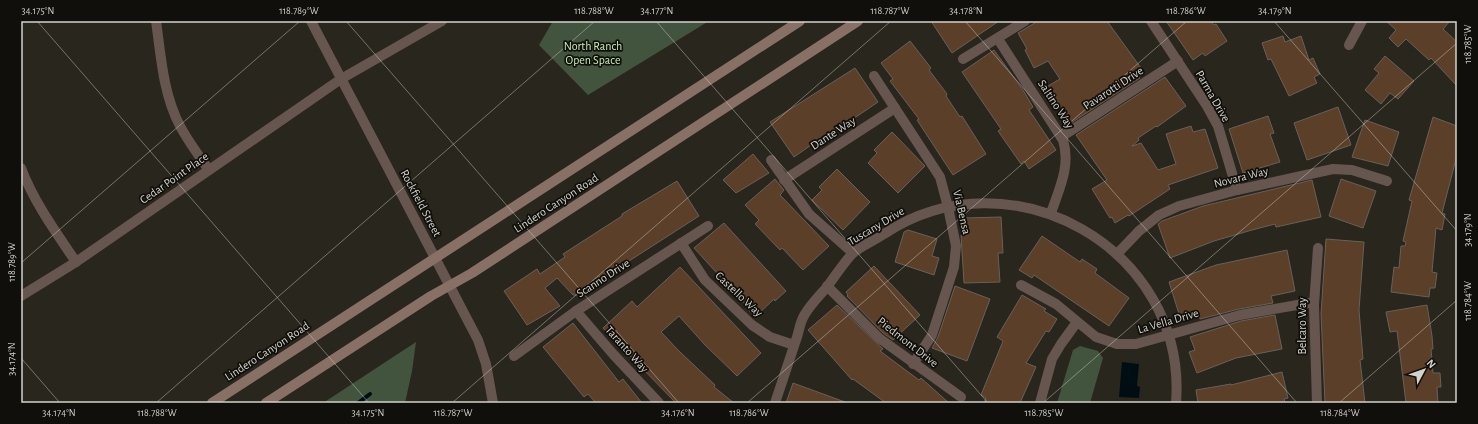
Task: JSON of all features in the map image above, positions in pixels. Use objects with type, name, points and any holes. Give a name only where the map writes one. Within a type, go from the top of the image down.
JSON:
[{"type":"main road","name":"Lindero Canyon Road","points":[[212,403],[800,21]]},
{"type":"main road","name":"Lindero Canyon Road","points":[[266,403],[479,268],[858,21]]},
{"type":"street","points":[[156,21],[165,86],[171,104],[180,126],[209,170]]},
{"type":"street","name":"Rockfield Street","points":[[311,21],[478,340],[486,364],[493,403]]},
{"type":"street","name":"Cedar Point Place","points":[[21,296],[76,262],[341,79],[425,25],[442,21]]},
{"type":"street","points":[[963,59],[998,39],[1025,21]]},
{"type":"street","name":"Parma Drive","points":[[1152,21],[1207,106],[1218,126],[1237,190]]},
{"type":"street","points":[[1349,45],[1362,21]]},
{"type":"street","name":"Saltino Way","points":[[998,39],[1061,137],[1067,152],[1066,168],[1051,213]]},
{"type":"street","name":"Pavarotti Drive","points":[[1061,137],[1178,62]]},
{"type":"street","name":"Via Bensa","points":[[874,76],[940,177],[956,246],[954,267],[932,334],[913,364]]},
{"type":"street","name":"Dante Way","points":[[784,180],[895,108]]},
{"type":"street","points":[[771,160],[809,214],[853,254]]},
{"type":"street","points":[[21,168],[28,186],[40,208],[76,262]]},
{"type":"street","name":"Novara Way","points":[[1117,254],[1139,231],[1159,215],[1179,206],[1237,190],[1333,169],[1352,170],[1387,181]]},
{"type":"street","name":"Tuscany Drive","points":[[775,403],[805,314],[853,254],[896,226],[924,214],[948,207],[974,203],[1000,203],[1025,206],[1051,213],[1085,230],[1117,254],[1135,273],[1149,292],[1161,316],[1168,335],[1175,365],[1176,403]]},
{"type":"street","name":"Scanno Drive","points":[[514,356],[576,311],[708,226]]},
{"type":"street","name":"Castello Way","points":[[681,243],[705,280],[752,325],[770,337],[794,345]]},
{"type":"street","name":"Belcaro Way","points":[[1317,403],[1314,302],[1318,248]]},
{"type":"street","name":"La Vella Drive","points":[[1021,285],[1056,304],[1096,338],[1117,344],[1136,344],[1240,315],[1314,302]]},
{"type":"street","name":"Piedmont Drive","points":[[827,286],[879,338],[961,398]]},
{"type":"street","name":"Taranto Way","points":[[576,311],[613,354],[659,403]]},
{"type":"street","points":[[1040,403],[1052,360],[1077,322]]},
{"type":"green space","name":"North Ranch Open Space","points":[[553,21],[709,21],[588,95],[539,45]]},
{"type":"green space","points":[[416,342],[412,371],[405,403],[323,403]]},
{"type":"green space","points":[[1080,346],[1098,351],[1103,358],[1090,403],[1057,403],[1073,350]]},
{"type":"shaded area","points":[[1122,362],[1139,364],[1137,386],[1140,387],[1139,398],[1119,397]]},
{"type":"building","points":[[931,21],[999,21],[952,53]]},
{"type":"building","points":[[1038,21],[1107,21],[1141,68],[1135,72],[1140,78],[1071,123],[1048,86],[1060,79],[1048,61],[1034,68],[1025,50],[1027,49],[1018,33]]},
{"type":"building","points":[[1166,21],[1211,21],[1214,25],[1216,24],[1227,41],[1205,56],[1203,53],[1193,60]]},
{"type":"building","points":[[1386,21],[1450,21],[1443,29],[1457,42],[1457,86],[1431,58],[1429,60],[1406,39],[1398,47],[1389,38],[1396,30]]},
{"type":"building","points":[[1283,36],[1285,42],[1301,36],[1309,60],[1313,58],[1320,74],[1314,77],[1317,83],[1289,96],[1271,59],[1268,60],[1262,43]]},
{"type":"building","points":[[910,41],[931,68],[929,70],[947,94],[946,96],[960,117],[962,116],[986,154],[953,175],[917,120],[919,119],[890,81],[893,79],[881,63]]},
{"type":"building","points":[[994,50],[1023,90],[1033,107],[1029,110],[1056,150],[1029,169],[1024,161],[1021,164],[998,131],[1001,129],[962,72]]},
{"type":"building","points":[[1385,56],[1414,81],[1398,99],[1390,93],[1381,104],[1365,90],[1379,73],[1374,69]]},
{"type":"building","points":[[855,68],[878,102],[794,157],[770,122]]},
{"type":"building","points":[[1165,77],[1186,106],[1157,127],[1156,126],[1138,138],[1139,140],[1132,146],[1141,143],[1158,170],[1176,164],[1166,134],[1191,126],[1193,132],[1205,129],[1218,168],[1168,185],[1170,189],[1129,216],[1128,215],[1115,223],[1112,217],[1110,218],[1092,189],[1107,180],[1076,135]]},
{"type":"building","points":[[1338,107],[1351,145],[1307,160],[1294,123]]},
{"type":"building","points":[[1268,116],[1274,133],[1270,134],[1280,162],[1243,173],[1229,129]]},
{"type":"building","points":[[1433,117],[1457,126],[1457,155],[1442,213],[1445,214],[1442,230],[1436,228],[1432,272],[1437,273],[1435,288],[1430,288],[1429,297],[1391,292],[1394,267],[1399,268],[1401,246],[1405,246],[1406,242],[1403,241],[1412,201],[1409,200]]},
{"type":"building","points":[[1365,120],[1399,132],[1388,166],[1352,157]]},
{"type":"building","points":[[892,132],[925,166],[898,193],[868,163],[877,153],[874,150]]},
{"type":"building","points":[[753,154],[769,173],[736,193],[723,180]]},
{"type":"building","points":[[837,169],[870,202],[843,230],[812,200],[822,190],[819,187]]},
{"type":"building","points":[[775,179],[784,190],[780,195],[829,246],[803,270],[782,248],[780,250],[755,224],[759,220],[745,205]]},
{"type":"building","points":[[1341,179],[1376,191],[1363,228],[1329,216]]},
{"type":"building","points":[[1312,180],[1321,217],[1276,227],[1275,224],[1252,230],[1214,241],[1170,258],[1158,224],[1162,221],[1203,206]]},
{"type":"building","points":[[677,181],[699,216],[601,279],[600,276],[581,289],[583,291],[577,295],[573,295],[557,278],[545,288],[560,306],[527,325],[504,291],[537,269],[540,274],[565,257],[563,254],[622,216],[622,214]]},
{"type":"building","points":[[1001,217],[1003,253],[998,253],[1000,282],[964,283],[961,235],[965,235],[964,218]]},
{"type":"building","points":[[724,223],[786,291],[775,301],[774,299],[755,317],[746,307],[747,306],[694,248]]},
{"type":"building","points":[[908,230],[937,239],[932,256],[939,258],[934,275],[895,262],[904,232]]},
{"type":"building","points":[[1042,236],[1080,262],[1082,259],[1097,269],[1095,273],[1129,298],[1109,326],[1034,275],[1032,278],[1019,270]]},
{"type":"building","points":[[1326,239],[1364,242],[1359,310],[1363,359],[1360,360],[1365,403],[1325,403],[1321,314]]},
{"type":"building","points":[[1287,250],[1295,291],[1271,296],[1273,303],[1239,309],[1200,319],[1197,311],[1180,317],[1169,282],[1216,265]]},
{"type":"building","points":[[874,266],[920,315],[893,340],[883,333],[847,296],[848,295],[846,292]]},
{"type":"building","points":[[680,267],[761,353],[737,376],[705,345],[679,316],[661,332],[715,385],[714,387],[734,403],[676,403],[603,328],[632,301],[637,307]]},
{"type":"building","points":[[955,286],[990,299],[967,361],[932,348],[938,337]]},
{"type":"building","points":[[1022,295],[1046,309],[1044,311],[1057,319],[1049,332],[1046,331],[1026,363],[1036,367],[1020,403],[984,403],[986,398],[981,395],[1003,341],[997,337]]},
{"type":"building","points":[[837,305],[883,349],[880,351],[919,380],[921,378],[949,403],[886,403],[853,379],[852,380],[808,330]]},
{"type":"building","points":[[1427,305],[1432,336],[1433,349],[1431,349],[1433,373],[1440,373],[1441,387],[1437,387],[1438,403],[1406,403],[1397,331],[1390,332],[1386,312]]},
{"type":"building","points":[[1275,315],[1282,349],[1236,358],[1197,373],[1189,352],[1195,350],[1190,337],[1241,321]]},
{"type":"building","points":[[573,323],[619,382],[623,379],[642,403],[596,403],[588,394],[584,397],[543,347]]},
{"type":"building","points":[[1282,372],[1288,398],[1284,399],[1285,403],[1198,403],[1196,390],[1231,385]]},
{"type":"building","points":[[793,383],[845,402],[845,403],[786,403]]},
{"type":"waterway","points":[[358,403],[370,394]]}]
